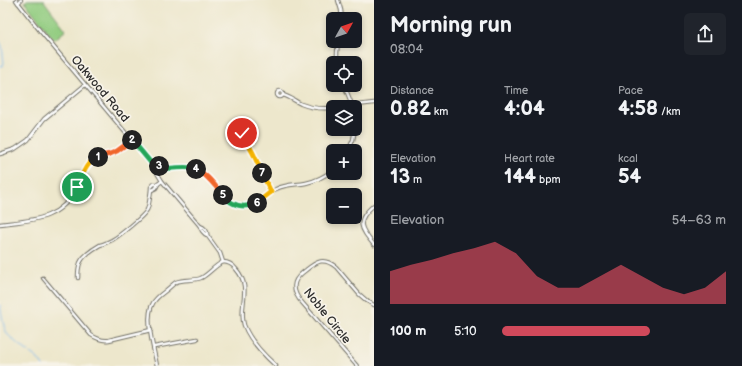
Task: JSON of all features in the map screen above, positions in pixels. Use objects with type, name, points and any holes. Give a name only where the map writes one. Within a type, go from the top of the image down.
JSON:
[{"type":"street","points":[[17,1],[21,0]]},
{"type":"street","points":[[338,0],[341,12]]},
{"type":"street","name":"Oakwood Road","points":[[17,1],[151,163],[162,181],[200,226],[204,228],[207,235],[220,253],[223,262]]},
{"type":"street","points":[[0,154],[15,149],[28,140],[44,119],[85,85]]},
{"type":"street","points":[[284,95],[311,107],[326,108]]},
{"type":"street","points":[[362,105],[374,104]]},
{"type":"street","points":[[244,136],[271,192]]},
{"type":"street","points":[[0,224],[44,217],[54,212],[72,196],[84,170],[91,161],[97,157],[117,151],[132,140]]},
{"type":"street","points":[[151,163],[162,168],[186,166],[198,170],[206,176],[227,199],[236,205],[247,206],[260,201],[271,192],[284,186],[314,181],[326,174]]},
{"type":"street","points":[[78,278],[79,266],[83,258],[95,248],[111,241],[143,215],[148,207],[152,185],[156,183],[158,184],[162,181]]},
{"type":"street","points":[[374,205],[365,212],[362,221],[364,232],[374,244]]},
{"type":"street","name":"Noble Circle","points":[[357,366],[296,295],[295,281],[312,264],[318,261],[327,261],[336,267],[359,294],[374,305]]},
{"type":"street","points":[[157,366],[149,320],[150,309],[153,302],[158,296],[177,282],[199,279],[217,265],[226,262],[235,267],[241,276],[244,285],[245,295],[243,318],[246,330],[252,340],[276,366]]},
{"type":"street","points":[[43,278],[96,339],[109,340],[150,330]]},
{"type":"street","points":[[154,347],[196,339]]},
{"type":"green space","points":[[27,0],[45,0],[44,1],[66,30],[54,40],[25,2]]},
{"type":"waterway","points":[[0,41],[4,63],[0,66]]},
{"type":"waterway","points":[[0,305],[7,334],[37,358],[43,366]]},
{"type":"route","points":[[77,187],[84,170],[91,161],[97,157],[114,153],[132,140],[151,163],[162,168],[186,166],[198,170],[206,176],[229,202],[241,206],[252,205],[260,201],[271,192],[242,133]]}]
